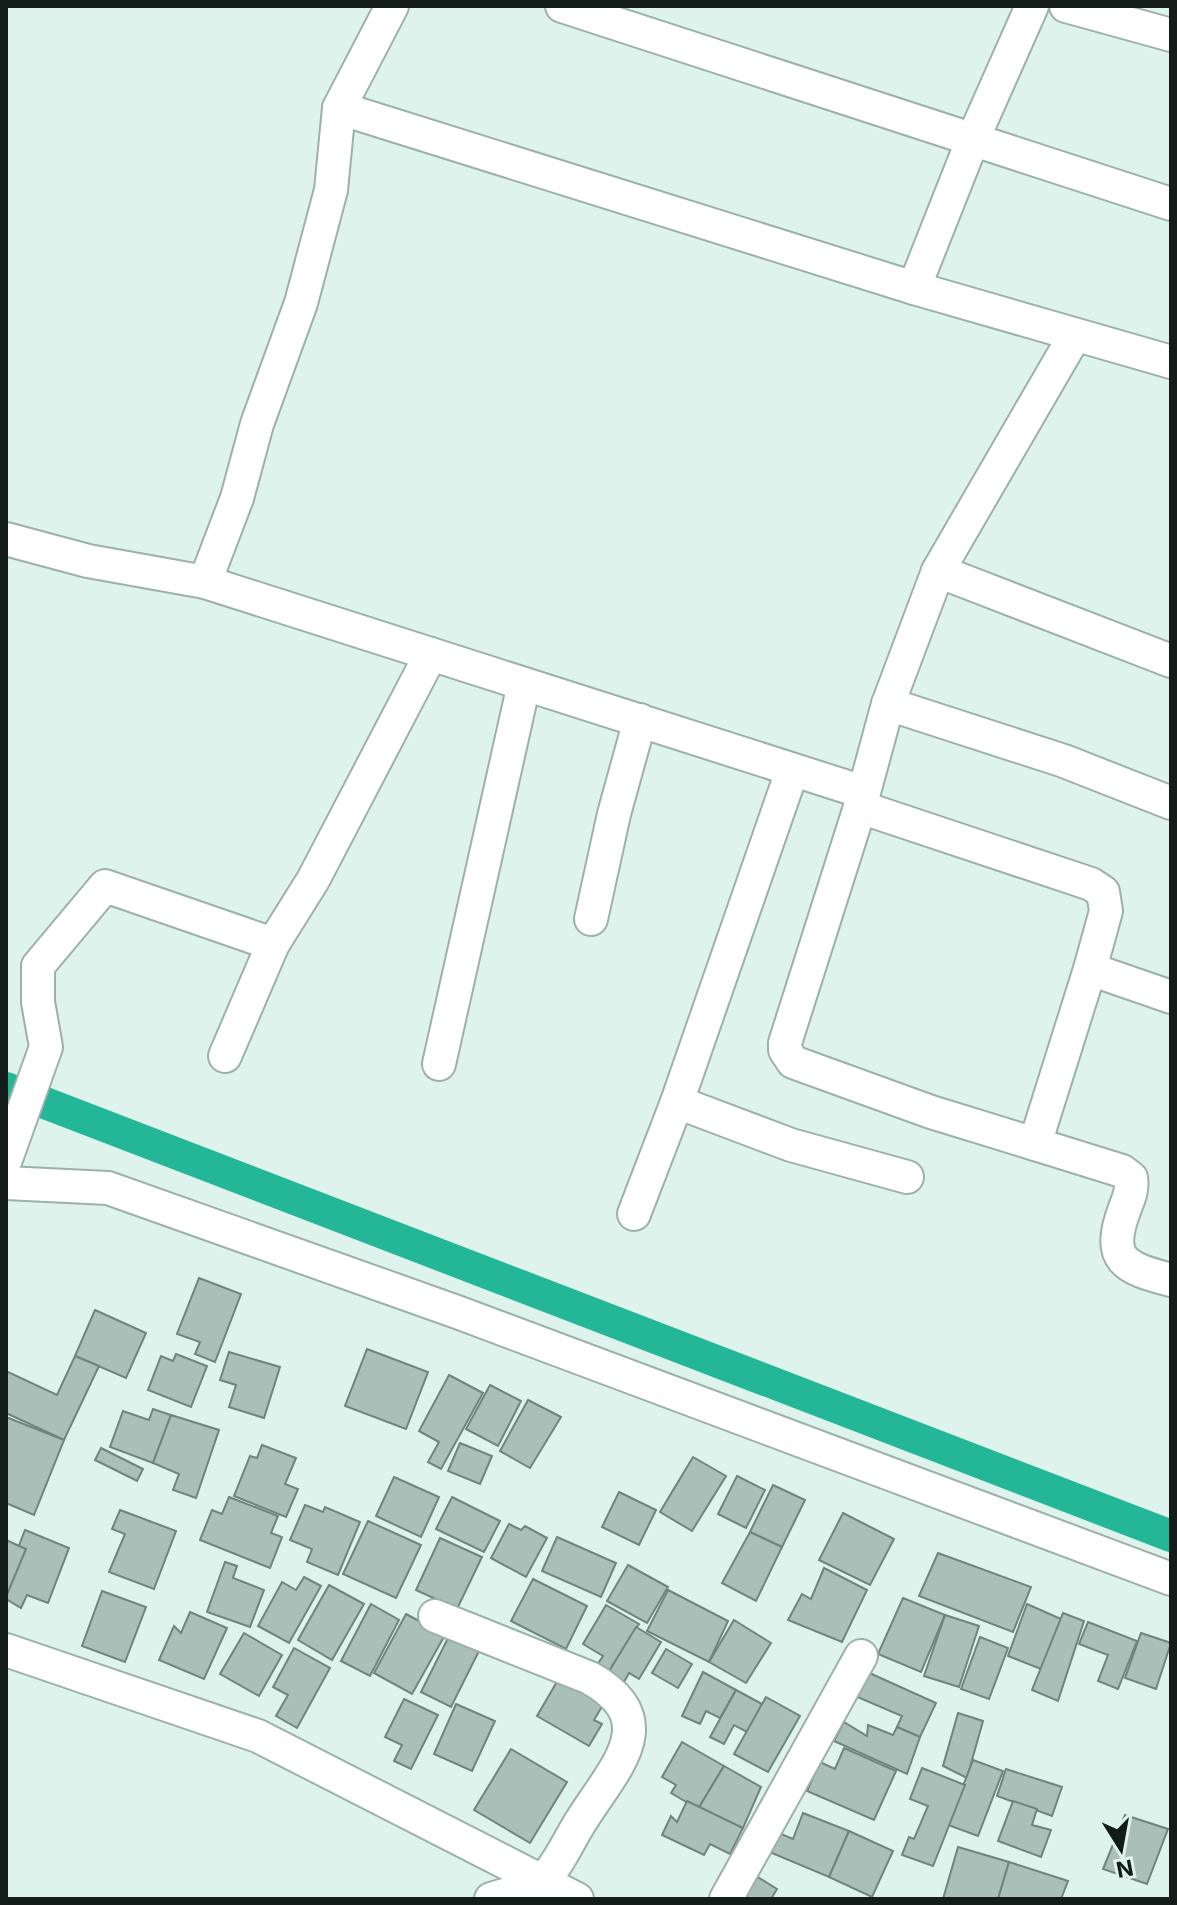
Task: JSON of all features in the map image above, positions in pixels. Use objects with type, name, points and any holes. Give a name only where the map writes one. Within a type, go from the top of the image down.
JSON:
[{"type":"street","points":[[205,582],[237,498],[257,424],[301,303],[331,190],[339,108],[392,6]]},
{"type":"street","points":[[562,6],[1171,204]]},
{"type":"street","points":[[914,288],[973,139],[1032,6]]},
{"type":"street","points":[[1066,6],[1171,35]]},
{"type":"street","points":[[339,108],[914,288],[1171,362]]},
{"type":"street","points":[[1075,335],[938,571],[888,704],[785,1043],[787,1057],[798,1065],[1122,1171],[1131,1178],[1133,1187],[1115,1243],[1119,1255],[1130,1269],[1171,1280]]},
{"type":"street","points":[[6,539],[88,561],[205,582],[640,720],[792,771],[861,800],[1091,884],[1103,892],[1106,911],[1035,1144]]},
{"type":"street","points":[[938,571],[1171,661]]},
{"type":"street","points":[[225,1056],[273,944],[313,880],[431,654]]},
{"type":"street","points":[[439,1064],[524,684]]},
{"type":"street","points":[[888,704],[1064,761],[1171,803]]},
{"type":"street","points":[[591,919],[614,814],[640,720]]},
{"type":"street","points":[[634,1214],[677,1102],[792,771]]},
{"type":"street","points":[[6,1159],[46,1047],[38,1002],[38,966],[105,886],[273,944]]},
{"type":"street","points":[[1090,969],[1171,997]]},
{"type":"street","points":[[677,1102],[791,1145],[907,1177]]},
{"type":"street","points":[[6,1183],[108,1188],[487,1323],[1171,1579]]},
{"type":"street","points":[[435,1616],[590,1678],[611,1690],[627,1709],[630,1737],[624,1754],[542,1882],[491,1899]]},
{"type":"street","points":[[6,1650],[258,1736],[577,1899]]},
{"type":"street","points":[[726,1899],[861,1656]]},
{"type":"building","points":[[199,1278],[241,1294],[215,1362],[195,1354],[200,1342],[177,1334]]},
{"type":"building","points":[[95,1310],[146,1333],[126,1378],[75,1356]]},
{"type":"building","points":[[367,1349],[428,1372],[406,1429],[345,1406]]},
{"type":"building","points":[[229,1352],[280,1367],[264,1418],[229,1407],[236,1385],[220,1380]]},
{"type":"building","points":[[176,1354],[207,1366],[191,1407],[148,1390],[161,1356],[173,1361]]},
{"type":"building","points":[[75,1356],[99,1366],[64,1440],[6,1413],[6,1371],[57,1395]]},
{"type":"building","points":[[449,1375],[483,1393],[441,1469],[428,1462],[439,1442],[419,1431]]},
{"type":"building","points":[[490,1385],[521,1401],[498,1446],[466,1429]]},
{"type":"building","points":[[528,1400],[561,1417],[530,1468],[500,1451]]},
{"type":"building","points":[[153,1409],[171,1415],[153,1463],[110,1447],[123,1411],[149,1420]]},
{"type":"building","points":[[171,1415],[219,1430],[196,1498],[173,1490],[179,1474],[153,1463]]},
{"type":"building","points":[[6,1417],[64,1440],[34,1515],[6,1503]]},
{"type":"building","points":[[460,1443],[492,1456],[480,1484],[448,1471]]},
{"type":"building","points":[[262,1445],[296,1458],[285,1484],[298,1489],[286,1517],[234,1496],[250,1456],[257,1458]]},
{"type":"building","points":[[101,1448],[143,1469],[137,1481],[95,1460]]},
{"type":"building","points":[[693,1457],[726,1476],[692,1531],[660,1512]]},
{"type":"building","points":[[737,1476],[765,1490],[746,1528],[718,1514]]},
{"type":"building","points":[[394,1477],[439,1497],[421,1537],[376,1516]]},
{"type":"building","points":[[773,1485],[805,1500],[782,1547],[750,1532]]},
{"type":"building","points":[[619,1492],[656,1510],[639,1545],[602,1527]]},
{"type":"building","points":[[229,1497],[278,1516],[271,1533],[282,1537],[270,1568],[200,1540],[212,1510],[222,1514]]},
{"type":"building","points":[[452,1497],[500,1521],[484,1552],[436,1529]]},
{"type":"building","points":[[305,1505],[323,1512],[325,1507],[360,1522],[338,1575],[307,1562],[312,1549],[290,1540]]},
{"type":"building","points":[[120,1510],[176,1531],[154,1589],[109,1572],[125,1534],[112,1529]]},
{"type":"building","points":[[843,1513],[894,1539],[870,1585],[819,1560]]},
{"type":"building","points":[[368,1521],[421,1545],[396,1598],[343,1574]]},
{"type":"building","points":[[509,1524],[521,1530],[525,1526],[547,1538],[526,1577],[491,1558]]},
{"type":"building","points":[[25,1530],[69,1548],[48,1603],[27,1595],[21,1608],[6,1599],[6,1579]]},
{"type":"building","points":[[750,1532],[782,1547],[756,1601],[722,1583]]},
{"type":"building","points":[[557,1537],[616,1563],[601,1597],[542,1571]]},
{"type":"building","points":[[440,1538],[482,1557],[457,1609],[416,1590]]},
{"type":"building","points":[[6,1540],[26,1549],[6,1597]]},
{"type":"building","points":[[938,1553],[1031,1587],[1013,1632],[919,1596]]},
{"type":"building","points":[[225,1562],[237,1566],[233,1578],[264,1590],[250,1627],[207,1612]]},
{"type":"building","points":[[628,1565],[668,1587],[647,1623],[607,1601]]},
{"type":"building","points":[[824,1568],[867,1590],[842,1642],[788,1620],[802,1594],[811,1599]]},
{"type":"building","points":[[304,1577],[321,1586],[289,1643],[258,1626],[282,1582],[296,1590]]},
{"type":"building","points":[[533,1579],[587,1606],[566,1649],[511,1621]]},
{"type":"building","points":[[329,1585],[364,1604],[332,1660],[298,1640]]},
{"type":"building","points":[[668,1590],[728,1621],[709,1662],[647,1631]]},
{"type":"building","points":[[102,1591],[146,1607],[125,1662],[82,1646]]},
{"type":"building","points":[[903,1598],[945,1615],[921,1672],[878,1654]]},
{"type":"building","points":[[371,1604],[399,1620],[370,1676],[341,1661]]},
{"type":"building","points":[[1027,1604],[1061,1619],[1041,1669],[1008,1656]]},
{"type":"building","points":[[606,1605],[639,1624],[608,1673],[597,1665],[603,1656],[583,1644]]},
{"type":"building","points":[[190,1612],[227,1628],[204,1679],[159,1660],[174,1626],[181,1633]]},
{"type":"building","points":[[1063,1613],[1084,1621],[1058,1701],[1032,1690]]},
{"type":"building","points":[[406,1614],[445,1635],[412,1694],[374,1673]]},
{"type":"building","points":[[945,1615],[979,1626],[959,1687],[924,1676]]},
{"type":"building","points":[[734,1620],[771,1643],[746,1683],[709,1662]]},
{"type":"building","points":[[1088,1622],[1137,1641],[1118,1689],[1098,1681],[1108,1655],[1079,1644]]},
{"type":"building","points":[[636,1627],[661,1642],[639,1679],[629,1673],[624,1682],[608,1673]]},
{"type":"building","points":[[451,1632],[481,1647],[451,1707],[421,1692]]},
{"type":"building","points":[[244,1633],[282,1655],[259,1696],[220,1674]]},
{"type":"building","points":[[1141,1633],[1171,1643],[1156,1689],[1125,1678]]},
{"type":"building","points":[[980,1637],[1008,1648],[989,1699],[961,1689]]},
{"type":"building","points":[[294,1648],[330,1668],[297,1728],[276,1716],[288,1695],[273,1687]]},
{"type":"building","points":[[666,1649],[692,1664],[678,1688],[652,1673]]},
{"type":"building","points":[[865,1671],[936,1703],[920,1737],[897,1727],[902,1716],[855,1696]]},
{"type":"building","points":[[703,1672],[736,1690],[720,1718],[706,1711],[700,1724],[682,1716]]},
{"type":"building","points":[[562,1673],[607,1698],[594,1720],[602,1724],[589,1746],[537,1716]]},
{"type":"building","points":[[736,1690],[762,1704],[747,1732],[734,1725],[724,1744],[710,1737]]},
{"type":"building","points":[[766,1697],[800,1716],[768,1772],[734,1754]]},
{"type":"building","points":[[404,1699],[438,1715],[411,1769],[394,1761],[402,1745],[385,1737]]},
{"type":"building","points":[[456,1704],[495,1721],[472,1771],[434,1754]]},
{"type":"building","points":[[958,1713],[983,1721],[967,1778],[943,1766]]},
{"type":"building","points":[[844,1722],[867,1736],[868,1725],[893,1735],[897,1727],[920,1737],[907,1774],[834,1741]]},
{"type":"building","points":[[682,1742],[724,1766],[698,1809],[671,1793],[676,1785],[662,1777]]},
{"type":"building","points":[[844,1748],[896,1771],[874,1820],[807,1791],[820,1762],[835,1769]]},
{"type":"building","points":[[511,1749],[567,1782],[530,1843],[474,1810]]},
{"type":"building","points":[[973,1760],[1003,1771],[978,1836],[948,1825]]},
{"type":"building","points":[[724,1766],[761,1787],[743,1828],[698,1809]]},
{"type":"building","points":[[922,1768],[965,1785],[933,1866],[902,1855],[909,1837],[914,1839],[928,1806],[910,1799]]},
{"type":"building","points":[[1006,1769],[1062,1787],[1052,1816],[997,1796]]},
{"type":"building","points":[[687,1801],[743,1828],[730,1854],[710,1844],[704,1855],[662,1835],[671,1816],[677,1822]]},
{"type":"building","points":[[1013,1801],[1037,1809],[1032,1825],[1051,1830],[1041,1857],[998,1841]]},
{"type":"building","points":[[803,1813],[849,1831],[829,1877],[767,1851],[774,1831],[793,1839]]},
{"type":"building","points":[[1125,1815],[1168,1829],[1147,1884],[1103,1869]]},
{"type":"building","points":[[849,1831],[893,1851],[872,1897],[829,1877]]},
{"type":"building","points":[[958,1847],[1009,1862],[998,1899],[943,1899]]},
{"type":"building","points":[[1009,1862],[1068,1881],[1061,1899],[998,1899]]},
{"type":"building","points":[[753,1874],[777,1889],[771,1899],[739,1899]]},
{"type":"waterway","points":[[6,1088],[1171,1536]]}]
